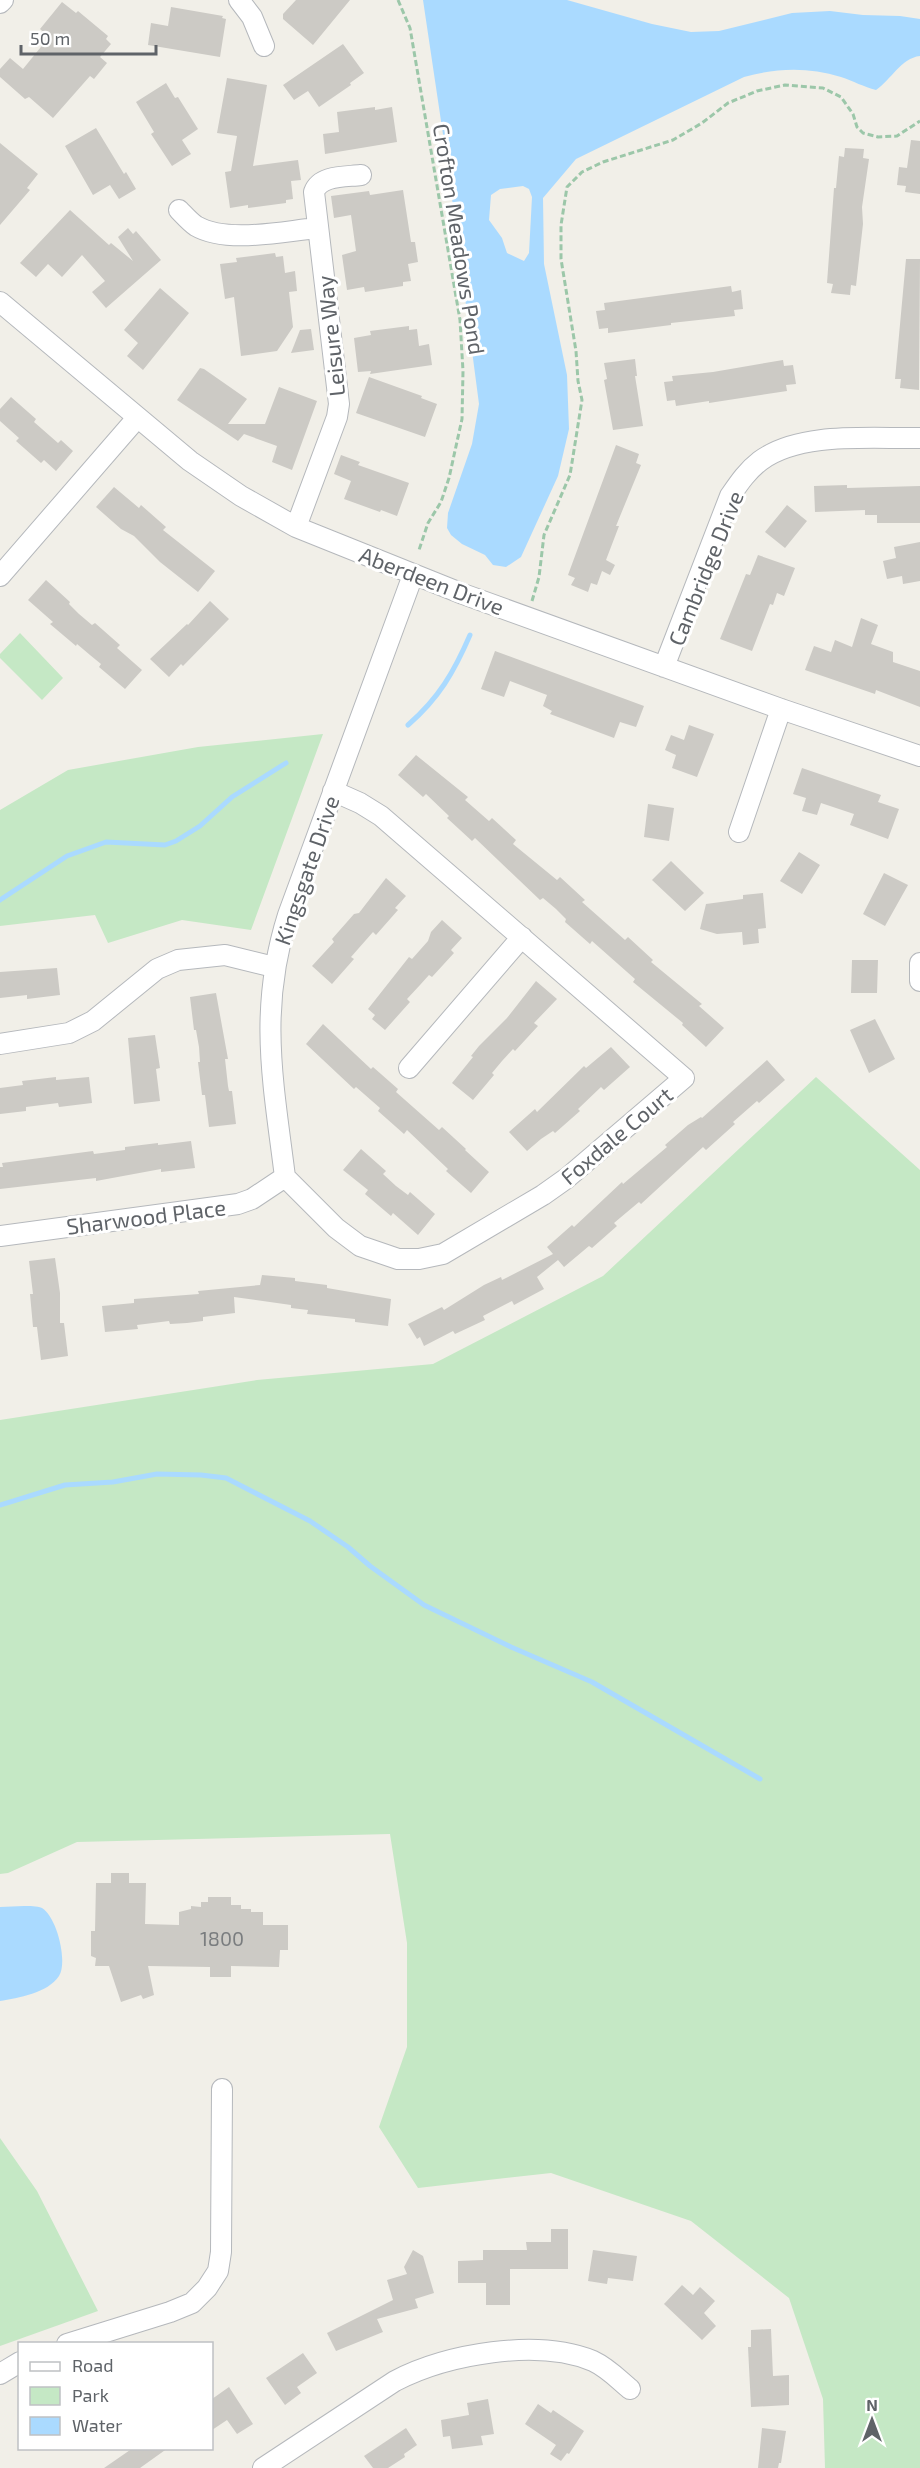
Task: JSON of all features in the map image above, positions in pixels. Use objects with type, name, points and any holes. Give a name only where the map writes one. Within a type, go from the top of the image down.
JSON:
[{"type":"street","points":[[0,3],[3,0]]},
{"type":"street","points":[[239,0],[252,17],[264,46]]},
{"type":"street","name":"Leisure Way","points":[[296,527],[337,417],[339,404],[314,192],[317,184],[322,180],[361,175]]},
{"type":"street","points":[[179,210],[195,225],[213,233],[232,235],[318,228]]},
{"type":"street","name":"Aberdeen Drive","points":[[0,302],[190,461],[241,496],[296,527],[527,617],[781,709],[920,756]]},
{"type":"street","points":[[0,576],[138,418]]},
{"type":"street","name":"Cambridge Drive","points":[[664,667],[730,496],[753,468],[779,450],[798,443],[821,440],[920,438]]},
{"type":"street","name":"Kingsgate Drive","points":[[285,1177],[269,1032],[274,967],[288,915],[413,574]]},
{"type":"street","points":[[739,832],[781,709]]},
{"type":"street","name":"Foxdale Court","points":[[285,1177],[336,1228],[360,1246],[398,1259],[419,1259],[443,1254],[559,1183],[684,1078],[381,816],[360,803],[333,791]]},
{"type":"street","points":[[409,1068],[522,937]]},
{"type":"street","points":[[0,1044],[69,1033],[93,1021],[157,969],[178,960],[225,955],[274,967]]},
{"type":"street","points":[[920,963],[920,981]]},
{"type":"street","name":"Sharwood Place","points":[[0,1236],[238,1204],[252,1199],[285,1177]]},
{"type":"street","points":[[70,2342],[170,2312],[192,2303],[207,2288],[218,2271],[221,2252],[222,2089]]},
{"type":"street","points":[[263,2468],[395,2381],[421,2369],[462,2356],[519,2351],[573,2355],[609,2370],[630,2389]]},
{"type":"street","points":[[0,2374],[18,2363]]},
{"type":"path","name":"Crofton Meadows Pond","points":[[398,0],[410,28],[460,320],[463,371],[462,419],[449,478],[441,502],[429,523],[419,550]]},
{"type":"path","points":[[527,617],[539,577],[544,535],[570,475],[582,400],[561,260],[561,225],[567,187],[582,172],[603,162],[673,140],[702,123],[728,103],[757,91],[785,85],[823,88],[841,97],[853,114],[857,127],[863,133],[897,136],[920,121]]},
{"type":"green space","points":[[20,633],[63,678],[42,700],[0,658],[0,654]]},
{"type":"green space","points":[[323,734],[251,930],[182,920],[108,943],[95,915],[0,926],[0,810],[68,770],[198,747]]},
{"type":"green space","points":[[816,1077],[920,1170],[920,2468],[825,2468],[823,2399],[789,2298],[691,2221],[551,2173],[418,2188],[379,2127],[407,2047],[407,1943],[390,1834],[77,1842],[8,1873],[0,1874],[0,1420],[257,1380],[433,1364],[603,1276]]},
{"type":"green space","points":[[0,2138],[37,2191],[98,2311],[0,2346]]},
{"type":"water","points":[[423,0],[567,0],[652,24],[691,32],[719,31],[792,13],[830,11],[920,19],[920,56],[907,61],[876,90],[841,77],[805,70],[780,70],[744,77],[576,159],[543,198],[544,264],[567,375],[569,429],[558,476],[521,557],[506,567],[493,565],[485,555],[462,544],[451,535],[447,528],[448,513],[472,444],[479,404]],"holes":[[[523,186],[529,189],[532,197],[529,253],[524,261],[507,253],[502,238],[489,220],[491,195],[500,189]]]},
{"type":"water","points":[[0,1907],[42,1908],[52,1920],[60,1940],[61,1969],[59,1976],[48,1987],[24,1996],[0,2001]]},
{"type":"building","points":[[296,0],[350,0],[313,45],[283,19],[283,14]]},
{"type":"building","points":[[62,2],[76,13],[78,11],[108,36],[106,39],[111,44],[100,57],[107,63],[94,79],[90,76],[53,118],[29,97],[25,99],[0,77],[0,69],[10,58],[23,69],[49,37],[40,29]]},
{"type":"building","points":[[171,7],[223,16],[222,18],[226,19],[220,57],[148,45],[151,23],[168,26]]},
{"type":"building","points":[[343,44],[364,73],[319,107],[308,91],[294,100],[283,85]]},
{"type":"building","points":[[227,78],[267,85],[253,166],[298,160],[301,180],[291,181],[293,199],[286,200],[286,203],[230,208],[225,172],[231,171],[237,136],[217,133]]},
{"type":"building","points":[[166,83],[175,98],[178,97],[198,129],[182,140],[191,154],[172,166],[151,134],[154,132],[136,102]]},
{"type":"building","points":[[375,107],[375,110],[392,107],[397,142],[325,154],[323,134],[339,132],[337,112]]},
{"type":"building","points":[[96,128],[124,174],[126,172],[136,189],[119,199],[110,185],[93,195],[65,146]]},
{"type":"building","points":[[911,140],[920,141],[920,194],[905,192],[906,186],[897,185],[899,167],[907,168]]},
{"type":"building","points":[[0,143],[38,174],[27,188],[30,190],[0,225]]},
{"type":"building","points":[[845,148],[864,149],[863,158],[869,159],[862,207],[863,224],[856,286],[851,285],[850,295],[831,293],[833,284],[827,283],[834,188],[836,188],[839,156],[844,157]]},
{"type":"building","points":[[403,190],[411,242],[415,242],[418,262],[408,264],[411,281],[403,282],[403,286],[365,292],[364,287],[347,290],[342,255],[356,251],[351,215],[334,218],[331,196],[369,191],[370,195]]},
{"type":"building","points":[[70,210],[109,245],[111,243],[133,261],[118,237],[128,228],[133,234],[136,231],[161,260],[106,308],[92,292],[105,281],[82,255],[62,277],[48,264],[36,277],[20,263]]},
{"type":"building","points":[[275,253],[276,257],[283,256],[285,273],[295,271],[297,291],[289,292],[293,327],[277,351],[241,356],[234,297],[225,299],[220,264],[237,262],[236,258]]},
{"type":"building","points":[[906,259],[920,259],[919,390],[900,388],[901,379],[895,379]]},
{"type":"building","points":[[731,286],[732,292],[741,290],[743,309],[734,310],[735,316],[608,333],[608,328],[599,329],[596,311],[605,310],[604,303]]},
{"type":"building","points":[[160,288],[189,313],[143,370],[127,356],[138,343],[124,330]]},
{"type":"building","points":[[409,326],[409,330],[417,329],[419,346],[429,344],[432,365],[370,374],[371,371],[358,372],[354,338],[371,335],[370,331]]},
{"type":"building","points":[[311,329],[314,350],[291,353],[300,330]]},
{"type":"building","points":[[635,359],[637,376],[635,376],[643,426],[613,430],[604,380],[607,379],[604,363]]},
{"type":"building","points":[[783,360],[784,366],[793,365],[796,384],[786,385],[787,391],[676,406],[675,400],[667,401],[664,382],[673,381],[672,376],[713,372]]},
{"type":"building","points":[[200,368],[247,399],[228,424],[265,424],[279,387],[317,401],[292,470],[272,462],[277,446],[244,434],[238,441],[177,400]]},
{"type":"building","points":[[369,377],[422,396],[421,398],[437,404],[425,437],[356,413]]},
{"type":"building","points":[[11,397],[58,443],[61,440],[73,451],[56,471],[44,460],[41,463],[16,441],[19,438],[0,421],[0,409]]},
{"type":"building","points":[[616,445],[639,454],[636,463],[641,465],[616,526],[619,526],[606,560],[615,565],[610,575],[602,571],[597,585],[591,583],[588,592],[571,585],[575,578],[568,575]]},
{"type":"building","points":[[341,455],[360,462],[358,465],[409,483],[397,516],[344,499],[351,481],[334,474]]},
{"type":"building","points":[[847,485],[847,488],[920,486],[920,523],[877,523],[877,515],[865,515],[865,510],[815,512],[814,486]]},
{"type":"building","points":[[114,487],[139,508],[141,505],[166,527],[163,530],[215,571],[198,592],[160,562],[134,536],[121,529],[96,507]]},
{"type":"building","points":[[787,505],[807,521],[785,548],[765,532]]},
{"type":"building","points":[[920,542],[920,581],[903,584],[902,576],[887,579],[883,561],[896,558],[894,547]]},
{"type":"building","points":[[758,555],[795,568],[784,596],[777,593],[773,605],[770,604],[752,651],[720,639],[746,574],[750,575]]},
{"type":"building","points":[[46,580],[70,602],[69,604],[79,614],[92,625],[95,623],[120,645],[117,648],[142,670],[125,689],[99,667],[101,664],[50,624],[53,622],[28,600]]},
{"type":"building","points":[[210,601],[229,619],[183,666],[181,664],[169,677],[150,659],[188,625]]},
{"type":"building","points":[[861,618],[878,625],[871,644],[893,652],[893,662],[920,671],[920,707],[876,690],[875,694],[805,670],[814,646],[831,652],[835,640],[852,647]]},
{"type":"building","points":[[495,651],[644,706],[636,727],[620,722],[614,738],[550,714],[552,711],[543,706],[547,695],[510,681],[504,697],[481,689]]},
{"type":"building","points":[[689,725],[714,734],[697,777],[672,768],[676,755],[665,750],[671,735],[684,740]]},
{"type":"building","points":[[416,755],[468,797],[465,800],[489,821],[492,818],[516,840],[513,844],[557,880],[560,877],[585,900],[582,902],[625,940],[628,937],[653,960],[651,962],[702,1004],[699,1006],[724,1028],[706,1047],[682,1025],[683,1023],[633,982],[635,979],[592,941],[590,944],[565,922],[566,919],[556,909],[543,898],[540,900],[475,838],[472,841],[426,794],[423,797],[398,775]]},
{"type":"building","points":[[802,768],[881,795],[878,802],[899,809],[888,839],[850,825],[854,814],[821,803],[817,815],[802,811],[806,798],[793,794]]},
{"type":"building","points":[[648,804],[674,808],[669,841],[644,837]]},
{"type":"building","points":[[799,852],[820,865],[802,894],[780,881]]},
{"type":"building","points":[[671,861],[704,893],[685,911],[652,880]]},
{"type":"building","points":[[884,873],[908,885],[885,926],[863,914]]},
{"type":"building","points":[[386,878],[406,896],[395,908],[398,910],[376,935],[373,932],[332,984],[312,966],[334,942],[332,939],[354,914],[359,913]]},
{"type":"building","points":[[763,893],[766,928],[758,929],[759,943],[743,945],[742,932],[717,934],[700,929],[706,904],[743,899],[743,895]]},
{"type":"building","points":[[442,920],[462,938],[451,950],[454,953],[407,999],[410,1002],[385,1030],[372,1019],[375,1015],[368,1009],[409,957],[412,959],[428,941],[431,932]]},
{"type":"building","points":[[852,960],[878,960],[877,993],[851,993]]},
{"type":"building","points":[[57,968],[60,995],[27,999],[27,995],[0,998],[0,972]]},
{"type":"building","points":[[536,981],[557,999],[534,1023],[538,1026],[492,1073],[494,1075],[473,1100],[452,1083],[479,1046],[507,1018]]},
{"type":"building","points":[[216,993],[228,1059],[225,1059],[228,1086],[229,1091],[232,1091],[236,1124],[209,1127],[205,1095],[202,1095],[198,1062],[200,1062],[199,1047],[196,1030],[194,1030],[190,997]]},
{"type":"building","points":[[875,1019],[895,1059],[869,1073],[850,1030]]},
{"type":"building","points":[[323,1024],[371,1069],[373,1067],[398,1089],[396,1092],[439,1130],[442,1127],[489,1172],[471,1193],[446,1171],[448,1169],[407,1130],[404,1134],[378,1111],[380,1108],[356,1087],[354,1089],[306,1044]]},
{"type":"building","points":[[155,1035],[160,1068],[156,1069],[160,1101],[134,1104],[128,1038]]},
{"type":"building","points":[[611,1047],[630,1067],[604,1090],[601,1087],[578,1109],[580,1111],[555,1133],[553,1131],[527,1151],[509,1132],[535,1109],[537,1112],[584,1066],[586,1068]]},
{"type":"building","points":[[767,1060],[785,1080],[733,1122],[735,1124],[706,1150],[703,1147],[641,1204],[639,1202],[614,1223],[617,1226],[592,1248],[589,1246],[564,1267],[558,1260],[537,1277],[544,1289],[514,1305],[512,1301],[483,1316],[485,1320],[455,1334],[453,1331],[424,1346],[420,1337],[417,1339],[408,1324],[442,1307],[444,1310],[484,1285],[501,1277],[502,1280],[553,1254],[547,1247],[572,1225],[574,1227],[622,1182],[623,1184],[667,1147],[665,1145],[688,1125],[702,1118]]},
{"type":"building","points":[[56,1077],[56,1080],[89,1077],[92,1103],[59,1107],[58,1103],[26,1107],[26,1111],[0,1114],[0,1088],[23,1085],[22,1081]]},
{"type":"building","points":[[191,1141],[195,1168],[161,1172],[161,1169],[96,1181],[96,1178],[0,1189],[2,1163],[93,1151],[94,1154],[158,1143],[158,1145]]},
{"type":"building","points":[[361,1149],[386,1171],[383,1174],[396,1186],[408,1195],[410,1192],[435,1214],[418,1235],[393,1213],[391,1216],[365,1194],[368,1190],[343,1170]]},
{"type":"building","points":[[55,1258],[60,1293],[60,1323],[64,1323],[68,1356],[41,1360],[37,1327],[33,1327],[30,1294],[33,1294],[29,1261]]},
{"type":"building","points":[[262,1275],[295,1278],[295,1281],[327,1285],[327,1288],[391,1299],[388,1326],[355,1322],[355,1319],[307,1314],[308,1310],[291,1308],[291,1305],[234,1297],[235,1313],[203,1317],[203,1321],[170,1324],[169,1321],[137,1325],[138,1329],[105,1332],[102,1306],[134,1303],[134,1299],[199,1294],[198,1291],[260,1285]]},
{"type":"building","points":[[111,1873],[129,1873],[129,1883],[146,1883],[145,1924],[179,1925],[179,1912],[191,1909],[191,1906],[201,1907],[201,1902],[208,1902],[208,1897],[231,1897],[231,1905],[241,1905],[241,1909],[251,1909],[251,1912],[263,1912],[263,1925],[288,1925],[288,1950],[280,1950],[279,1967],[231,1966],[231,1977],[210,1977],[210,1967],[148,1966],[154,1995],[143,1999],[141,1995],[121,2002],[109,1966],[95,1966],[96,1958],[91,1956],[91,1931],[95,1931],[96,1883],[111,1883]]},
{"type":"building","points":[[551,2229],[568,2229],[568,2269],[510,2269],[510,2305],[486,2305],[486,2283],[458,2283],[458,2261],[483,2260],[483,2250],[527,2250],[526,2242],[551,2242]]},
{"type":"building","points":[[413,2250],[423,2256],[434,2293],[415,2299],[418,2308],[377,2319],[383,2332],[336,2351],[327,2333],[393,2300],[387,2280],[407,2274],[404,2267]]},
{"type":"building","points":[[593,2250],[637,2256],[633,2281],[608,2278],[607,2284],[588,2281]]},
{"type":"building","points":[[682,2285],[693,2295],[700,2287],[715,2301],[704,2313],[716,2326],[702,2340],[664,2304]]},
{"type":"building","points":[[771,2329],[773,2376],[789,2375],[789,2405],[751,2407],[748,2347],[751,2347],[751,2330]]},
{"type":"building","points":[[303,2353],[317,2373],[297,2387],[301,2393],[285,2405],[266,2378]]},
{"type":"building","points":[[229,2387],[253,2424],[237,2434],[227,2420],[213,2429],[213,2398]]},
{"type":"building","points":[[488,2399],[494,2434],[481,2436],[483,2445],[452,2449],[450,2436],[443,2437],[441,2420],[469,2415],[467,2403]]},
{"type":"building","points":[[538,2404],[551,2413],[553,2410],[584,2431],[569,2454],[567,2453],[561,2461],[550,2454],[556,2445],[525,2424]]},
{"type":"building","points":[[406,2428],[417,2445],[404,2454],[405,2457],[388,2468],[373,2468],[364,2456]]},
{"type":"building","points":[[762,2428],[786,2431],[781,2463],[778,2468],[758,2468]]},
{"type":"building","points":[[130,2450],[165,2450],[140,2468],[104,2468]]},
{"type":"waterway","points":[[408,725],[429,705],[445,684],[470,635]]},
{"type":"waterway","points":[[0,900],[67,856],[106,842],[165,845],[176,841],[200,826],[232,797],[286,763]]},
{"type":"waterway","points":[[0,1505],[65,1485],[113,1482],[157,1474],[226,1478],[310,1521],[424,1605],[511,1647],[592,1682],[760,1779]]}]
